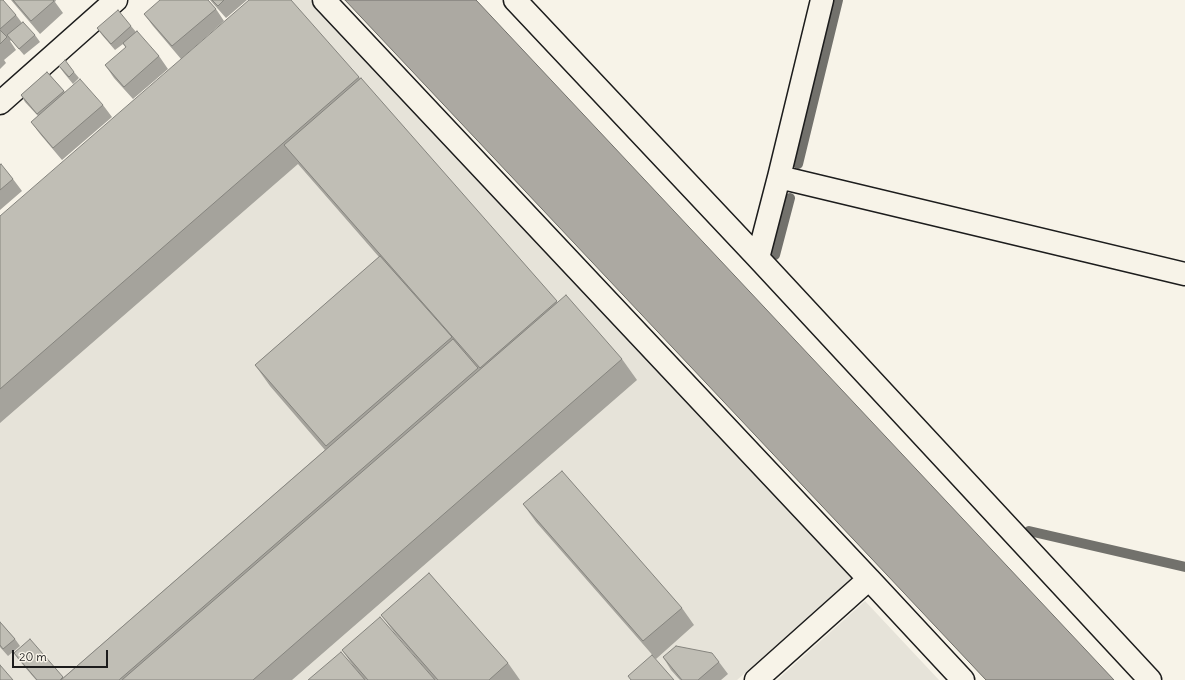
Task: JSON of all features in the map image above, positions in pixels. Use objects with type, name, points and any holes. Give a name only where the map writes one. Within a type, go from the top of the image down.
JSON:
[{"type":"street","points":[[324,0],[963,680]]},
{"type":"street","points":[[515,0],[758,258],[1150,680]]},
{"type":"street","points":[[758,258],[822,0]]},
{"type":"street","points":[[0,103],[110,2]]},
{"type":"street","points":[[779,177],[1185,274]]},
{"type":"street","points":[[756,680],[869,579]]},
{"type":"shaded area","points":[[263,0],[310,0],[853,577],[737,680],[0,680],[0,231]]},
{"type":"shaded area","points":[[345,0],[476,0],[1114,680],[986,680]]},
{"type":"shaded area","points":[[865,601],[939,680],[777,680]]},
{"type":"building","points":[[0,0],[3,0],[16,15],[0,29]]},
{"type":"building","points":[[13,0],[53,0],[54,1],[31,21]]},
{"type":"building","points":[[160,0],[208,0],[216,9],[172,46],[144,14]]},
{"type":"building","points":[[212,0],[224,0],[218,6]]},
{"type":"building","points":[[249,0],[291,0],[359,77],[0,389],[0,216]]},
{"type":"building","points":[[118,10],[131,26],[111,44],[97,28]]},
{"type":"building","points":[[23,22],[35,35],[19,49],[7,35]]},
{"type":"building","points":[[0,30],[7,37],[0,44]]},
{"type":"building","points":[[137,31],[159,56],[124,87],[105,65],[126,47],[123,43]]},
{"type":"building","points":[[65,60],[74,72],[69,77],[59,66]]},
{"type":"building","points":[[47,72],[64,91],[37,114],[21,95]]},
{"type":"building","points":[[361,78],[557,301],[480,368],[284,145]]},
{"type":"building","points":[[80,79],[103,105],[53,148],[31,122]]},
{"type":"building","points":[[1,164],[13,179],[0,190],[0,165]]},
{"type":"building","points":[[380,256],[452,337],[326,446],[255,365]]},
{"type":"building","points":[[566,295],[622,359],[253,680],[122,680]]},
{"type":"building","points":[[453,339],[478,368],[119,680],[61,680]]},
{"type":"building","points":[[562,471],[682,608],[643,641],[523,504]]},
{"type":"building","points":[[429,573],[508,663],[489,680],[438,680],[381,615]]},
{"type":"building","points":[[380,617],[435,680],[368,680],[342,650]]},
{"type":"building","points":[[0,622],[15,639],[3,649],[0,645]]},
{"type":"building","points":[[30,639],[63,677],[60,680],[37,680],[14,653]]},
{"type":"building","points":[[676,646],[712,653],[719,662],[698,680],[682,680],[663,657]]},
{"type":"building","points":[[341,652],[365,680],[308,680]]},
{"type":"building","points":[[652,655],[674,680],[631,680],[628,676]]},
{"type":"building","points":[[0,665],[13,680],[0,680]]},
{"type":"waterway","points":[[798,164],[838,0]]},
{"type":"waterway","points":[[775,255],[790,198]]},
{"type":"waterway","points":[[1029,531],[1185,567]]}]
